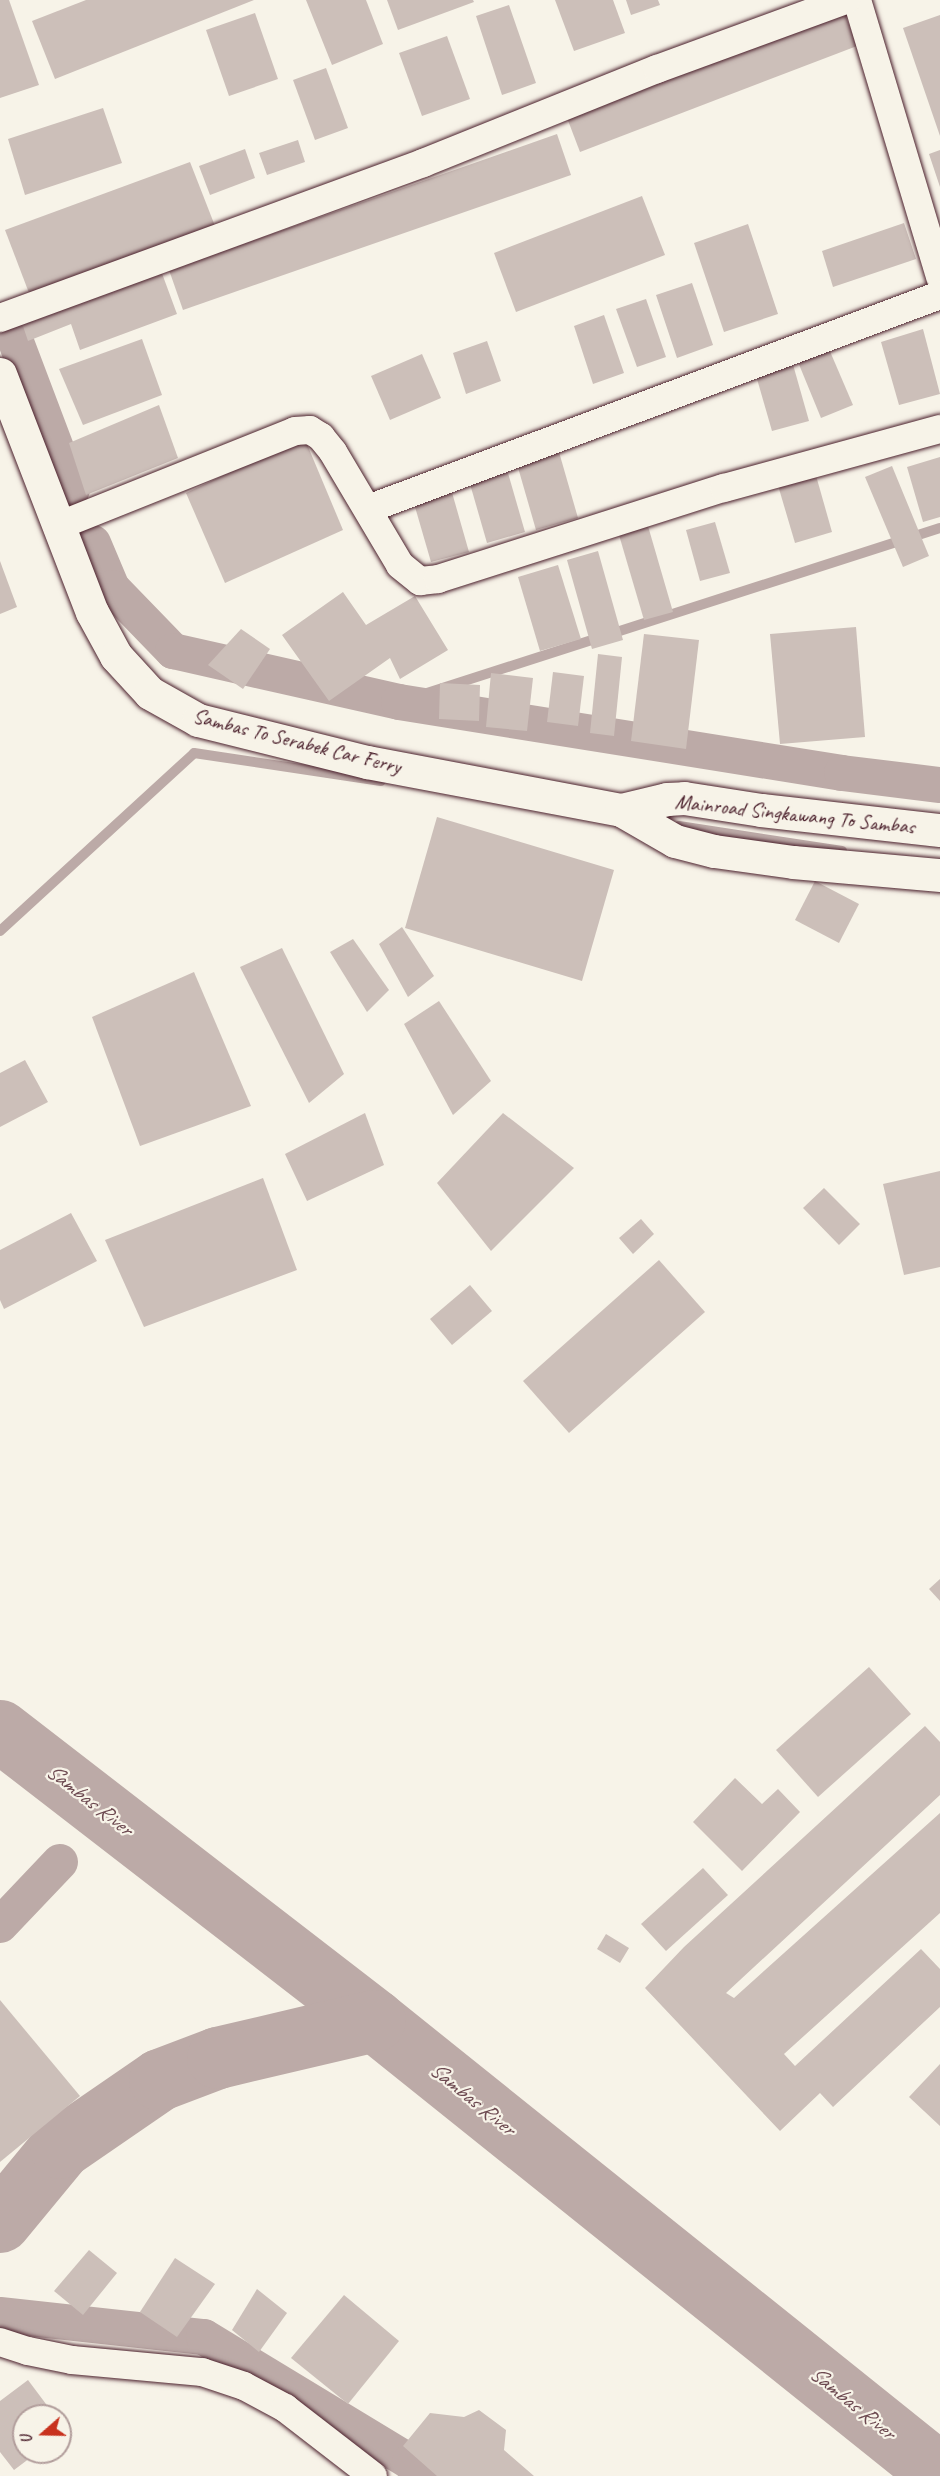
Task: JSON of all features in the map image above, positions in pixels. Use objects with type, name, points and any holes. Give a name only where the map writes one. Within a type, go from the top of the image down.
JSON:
[{"type":"highway","name":"Sambas To Serabek Car Ferry","points":[[0,374],[92,612],[116,656],[150,693],[198,720],[367,762],[621,810]]},
{"type":"highway","name":"Mainroad Singkawang To Sambas","points":[[621,810],[667,799],[684,798],[761,810],[940,830]]},
{"type":"highway","name":"Mainroad Singkawang To Sambas","points":[[621,810],[675,842],[714,851],[813,864],[940,874]]},
{"type":"street","points":[[0,318],[423,163],[657,69],[846,0]]},
{"type":"street","points":[[857,0],[940,277]]},
{"type":"street","points":[[368,509],[940,295]]},
{"type":"street","points":[[58,526],[284,435],[305,430],[321,437],[333,452],[400,565],[420,581],[438,579],[724,489],[940,429]]},
{"type":"street","points":[[0,2342],[28,2351],[72,2360],[202,2372],[244,2386],[285,2408],[373,2476]]},
{"type":"building","points":[[0,0],[9,0],[39,85],[0,98]]},
{"type":"building","points":[[86,0],[254,0],[55,79],[32,21]]},
{"type":"building","points":[[306,0],[366,0],[383,44],[332,65]]},
{"type":"building","points":[[387,0],[473,0],[474,2],[398,30]]},
{"type":"building","points":[[555,0],[613,0],[625,33],[574,51]]},
{"type":"building","points":[[626,0],[658,0],[660,5],[631,15]]},
{"type":"building","points":[[841,4],[857,46],[580,152],[564,110]]},
{"type":"building","points":[[509,5],[536,83],[502,95],[476,16]]},
{"type":"building","points":[[255,13],[278,79],[229,96],[206,30]]},
{"type":"building","points":[[940,15],[940,136],[903,28]]},
{"type":"building","points":[[447,36],[470,99],[422,116],[399,53]]},
{"type":"building","points":[[326,68],[348,128],[315,140],[293,80]]},
{"type":"building","points":[[103,108],[122,163],[25,195],[8,139]]},
{"type":"building","points":[[557,134],[571,175],[183,310],[169,270]]},
{"type":"building","points":[[298,140],[305,162],[267,175],[259,153]]},
{"type":"building","points":[[245,149],[255,178],[210,195],[199,166]]},
{"type":"building","points":[[940,150],[940,187],[929,154]]},
{"type":"building","points":[[190,162],[215,226],[29,293],[5,230]]},
{"type":"building","points":[[642,196],[665,255],[516,312],[494,253]]},
{"type":"building","points":[[904,223],[916,259],[833,287],[822,251]]},
{"type":"building","points":[[748,224],[778,314],[724,332],[694,243]]},
{"type":"building","points":[[160,268],[177,314],[80,350],[71,324],[28,341],[21,320]]},
{"type":"building","points":[[692,283],[713,345],[677,358],[656,295]]},
{"type":"building","points":[[646,299],[666,357],[637,367],[616,309]]},
{"type":"building","points":[[604,315],[624,373],[593,384],[574,326]]},
{"type":"building","points":[[923,329],[940,394],[899,405],[881,342]]},
{"type":"building","points":[[142,339],[162,395],[83,425],[59,369]]},
{"type":"building","points":[[487,341],[501,381],[466,394],[453,353]]},
{"type":"building","points":[[829,349],[853,405],[821,418],[798,362]]},
{"type":"building","points":[[422,354],[441,398],[390,420],[371,376]]},
{"type":"building","points":[[792,361],[809,421],[772,431],[755,372]]},
{"type":"building","points":[[159,405],[178,458],[86,495],[69,443]]},
{"type":"building","points":[[304,437],[343,530],[225,583],[186,493]]},
{"type":"building","points":[[559,452],[578,518],[536,530],[517,464]]},
{"type":"building","points":[[940,457],[940,517],[923,522],[907,467]]},
{"type":"building","points":[[506,466],[525,532],[487,543],[468,477]]},
{"type":"building","points":[[892,466],[929,556],[903,567],[865,477]]},
{"type":"building","points":[[815,472],[832,532],[795,543],[777,482]]},
{"type":"building","points":[[451,489],[469,552],[431,562],[413,500]]},
{"type":"building","points":[[715,522],[730,573],[700,581],[686,530]]},
{"type":"building","points":[[648,526],[673,612],[644,620],[619,535]]},
{"type":"building","points":[[598,551],[623,640],[592,649],[567,560]]},
{"type":"building","points":[[0,561],[17,607],[0,614]]},
{"type":"building","points":[[558,565],[581,639],[540,651],[518,577]]},
{"type":"building","points":[[343,592],[366,625],[415,596],[448,650],[400,679],[390,658],[329,701],[282,635]]},
{"type":"building","points":[[856,627],[865,737],[780,744],[770,634]]},
{"type":"building","points":[[241,629],[270,649],[243,689],[208,665]]},
{"type":"building","points":[[644,634],[699,640],[686,749],[631,741]]},
{"type":"building","points":[[598,654],[622,657],[614,736],[590,733]]},
{"type":"building","points":[[553,672],[584,676],[578,726],[547,722]]},
{"type":"building","points":[[491,673],[533,678],[527,731],[486,727]]},
{"type":"building","points":[[440,683],[480,685],[479,721],[439,719]]},
{"type":"building","points":[[437,817],[614,870],[582,981],[405,928]]},
{"type":"building","points":[[815,881],[859,904],[839,943],[795,920]]},
{"type":"building","points":[[402,927],[434,976],[408,997],[379,944]]},
{"type":"building","points":[[353,939],[389,990],[367,1012],[330,952]]},
{"type":"building","points":[[282,948],[344,1074],[309,1103],[240,967]]},
{"type":"building","points":[[194,972],[251,1106],[140,1146],[92,1017]]},
{"type":"building","points":[[439,1001],[491,1081],[453,1115],[404,1024]]},
{"type":"building","points":[[25,1060],[48,1102],[0,1127],[0,1073]]},
{"type":"building","points":[[365,1113],[384,1165],[307,1201],[285,1154]]},
{"type":"building","points":[[503,1113],[574,1168],[491,1251],[437,1183]]},
{"type":"building","points":[[940,1171],[940,1267],[904,1275],[883,1184]]},
{"type":"building","points":[[263,1178],[297,1270],[144,1327],[105,1240]]},
{"type":"building","points":[[824,1188],[860,1224],[839,1245],[803,1208]]},
{"type":"building","points":[[71,1213],[97,1261],[4,1309],[0,1300],[0,1250]]},
{"type":"building","points":[[641,1219],[654,1234],[633,1254],[619,1238]]},
{"type":"building","points":[[659,1260],[705,1312],[569,1433],[523,1381]]},
{"type":"building","points":[[470,1285],[492,1311],[452,1345],[430,1319]]},
{"type":"building","points":[[940,1579],[940,1601],[929,1589]]},
{"type":"building","points":[[869,1667],[911,1714],[818,1797],[776,1750]]},
{"type":"building","points":[[925,1726],[940,1742],[940,1795],[726,1993],[734,1998],[940,1813],[940,1913],[784,2054],[795,2066],[921,1949],[940,1969],[940,2007],[833,2107],[820,2093],[780,2131],[645,1988],[684,1947]]},
{"type":"building","points":[[735,1778],[762,1804],[778,1789],[800,1812],[742,1871],[693,1822]]},
{"type":"building","points":[[703,1868],[728,1895],[666,1951],[641,1924]]},
{"type":"building","points":[[606,1934],[629,1948],[620,1963],[597,1949]]},
{"type":"building","points":[[0,2000],[80,2096],[0,2162]]},
{"type":"building","points":[[940,2064],[940,2126],[909,2097]]},
{"type":"building","points":[[89,2250],[117,2273],[83,2315],[54,2291]]},
{"type":"building","points":[[175,2258],[215,2284],[177,2337],[140,2312]]},
{"type":"building","points":[[257,2289],[287,2313],[259,2352],[232,2330]]},
{"type":"building","points":[[344,2295],[399,2341],[348,2404],[291,2358]]},
{"type":"building","points":[[28,2380],[46,2404],[12,2404],[12,2464],[22,2464],[14,2470],[0,2452],[0,2401]]},
{"type":"building","points":[[479,2410],[506,2430],[504,2450],[534,2476],[437,2476],[403,2446],[430,2413],[464,2417]]},
{"type":"waterway","points":[[16,342],[72,490]]},
{"type":"waterway","points":[[399,702],[940,528]]},
{"type":"waterway","points":[[93,543],[112,588],[173,651],[399,702],[842,773],[940,785]]},
{"type":"waterway","points":[[0,931],[194,753],[381,781]]},
{"type":"waterway","points":[[679,826],[842,851]]},
{"type":"waterway","name":"Sambas River","points":[[0,1731],[375,2021],[940,2474]]},
{"type":"waterway","points":[[0,1925],[60,1862]]},
{"type":"waterway","points":[[0,2222],[61,2148],[160,2080],[218,2058],[375,2021]]},
{"type":"waterway","points":[[0,2315],[204,2337],[410,2462],[425,2476]]}]
